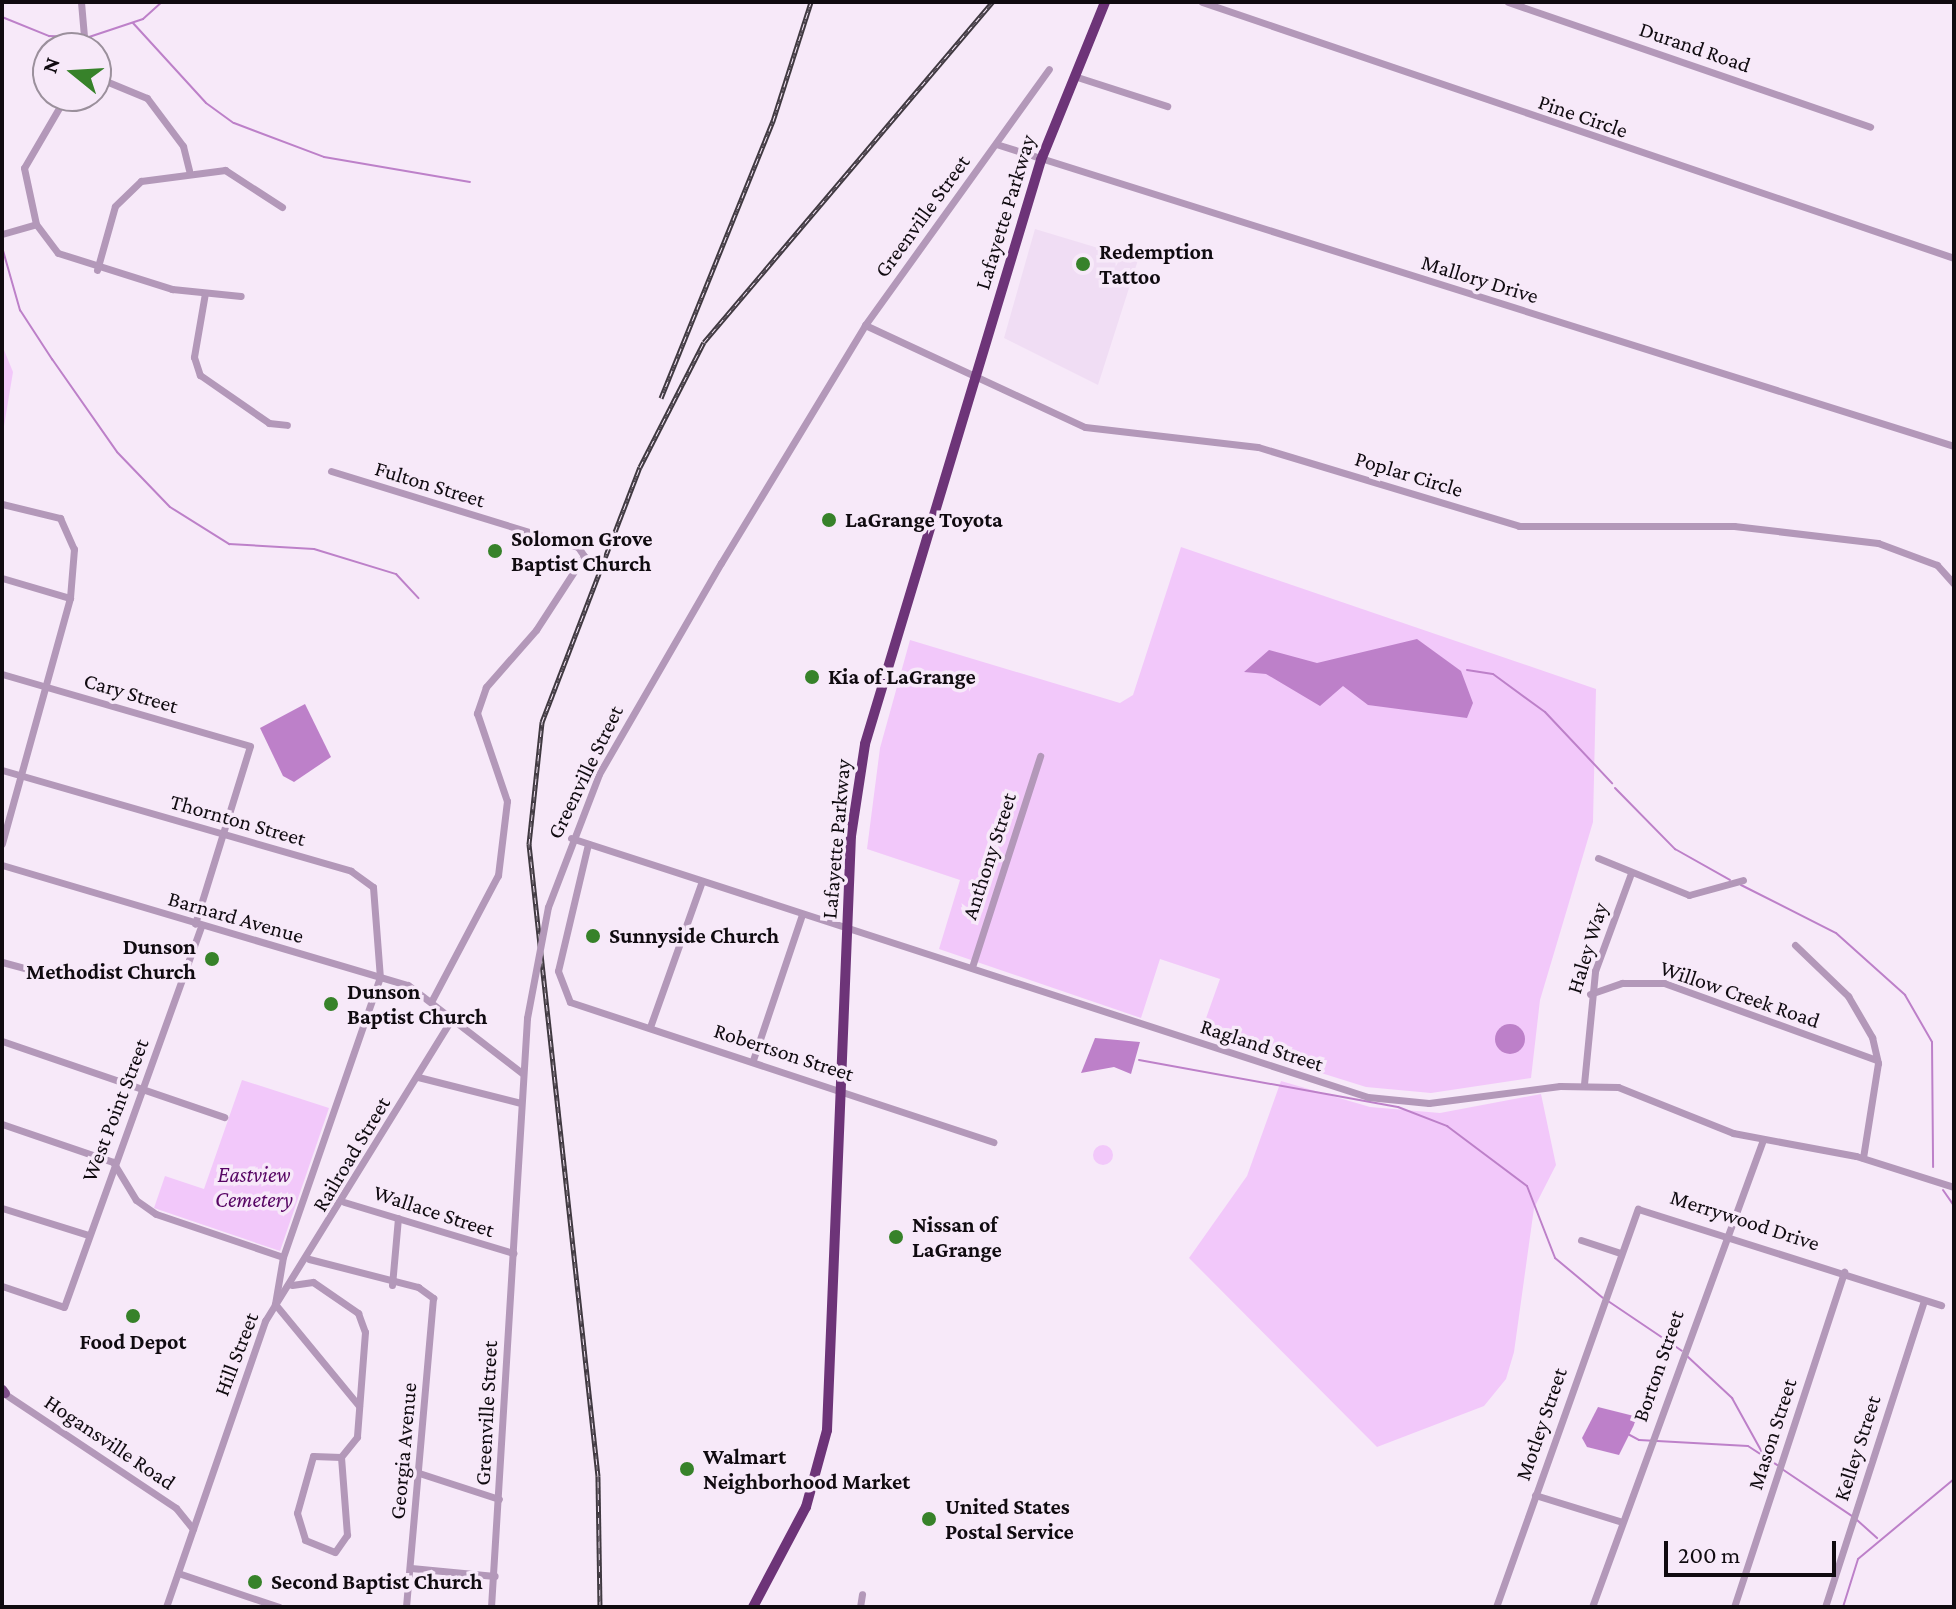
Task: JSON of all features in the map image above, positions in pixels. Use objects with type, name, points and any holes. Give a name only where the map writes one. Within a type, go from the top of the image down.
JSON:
[{"type":"highway","name":"Lafayette Parkway","points":[[753,1607],[806,1507],[827,1430],[844,1090],[848,928],[865,744],[1041,160],[1071,75],[1105,2]]},
{"type":"street","points":[[81,2],[84,32]]},
{"type":"street","name":"Pine Circle","points":[[1202,2],[1954,258]]},
{"type":"street","name":"Durand Road","points":[[1508,2],[1870,127]]},
{"type":"street","name":"Greenville Street","points":[[491,1607],[527,1018],[548,907],[571,838],[617,739],[865,325],[1049,69]]},
{"type":"street","points":[[1071,75],[1167,106]]},
{"type":"street","points":[[112,84],[147,98],[183,146],[189,170]]},
{"type":"street","points":[[55,112],[27,151],[36,224],[58,253],[97,270],[205,293],[241,296]]},
{"type":"street","name":"Mallory Drive","points":[[996,144],[1954,446]]},
{"type":"street","points":[[97,270],[121,196],[141,181],[189,170],[235,174],[282,207]]},
{"type":"street","points":[[2,234],[36,224]]},
{"type":"street","points":[[205,293],[194,357],[200,375],[269,423],[287,425]]},
{"type":"street","name":"Poplar Circle","points":[[865,325],[1085,427],[1258,447],[1519,526],[1814,533],[1916,555],[1954,584]]},
{"type":"street","name":"Fulton Street","points":[[331,471],[578,547],[584,556],[536,630],[486,687],[477,713],[507,801],[498,875],[432,1000]]},
{"type":"street","points":[[2,504],[49,512],[68,525],[70,598],[2,844]]},
{"type":"street","points":[[2,578],[70,598]]},
{"type":"street","name":"Cary Street","points":[[2,674],[250,746]]},
{"type":"street","name":"West Point Street","points":[[2,1286],[64,1307],[198,925],[250,746]]},
{"type":"street","name":"Anthony Street","points":[[972,967],[1040,756]]},
{"type":"street","name":"Thornton Street","points":[[2,770],[369,881],[380,977]]},
{"type":"street","name":"Ragland Street","points":[[571,838],[1368,1097],[1429,1103],[1584,1084],[1655,1098],[1763,1140],[1863,1158],[1954,1187]]},
{"type":"street","name":"Robertson Street","points":[[588,844],[558,971],[566,997],[993,1142]]},
{"type":"street","points":[[1598,858],[1689,895],[1743,880]]},
{"type":"street","name":"Barnard Avenue","points":[[2,865],[380,977],[432,1000],[522,1073]]},
{"type":"street","name":"Haley Way","points":[[1584,1084],[1590,994],[1631,873]]},
{"type":"street","points":[[650,1027],[702,881]]},
{"type":"street","points":[[753,1060],[802,914]]},
{"type":"street","points":[[1795,945],[1848,996],[1877,1060],[1863,1158]]},
{"type":"street","points":[[2,962],[39,972]]},
{"type":"street","name":"Hill Street","points":[[166,1607],[275,1304],[283,1257],[380,977]]},
{"type":"street","name":"Willow Creek Road","points":[[1590,994],[1622,983],[1664,983],[1877,1060]]},
{"type":"street","name":"Railroad Street","points":[[275,1304],[307,1262],[452,1018]]},
{"type":"street","points":[[2,1041],[224,1117]]},
{"type":"street","points":[[418,1077],[521,1103]]},
{"type":"street","points":[[2,1124],[113,1162],[136,1200],[156,1214],[283,1257]]},
{"type":"street","name":"Borton Street","points":[[1592,1607],[1763,1140]]},
{"type":"street","name":"Wallace Street","points":[[344,1202],[513,1253]]},
{"type":"street","name":"Merrywood Drive","points":[[1620,1253],[1644,1206],[1941,1305]]},
{"type":"street","points":[[2,1208],[88,1235]]},
{"type":"street","points":[[307,1262],[392,1285],[398,1218]]},
{"type":"street","points":[[1581,1240],[1620,1253]]},
{"type":"street","name":"Motley Street","points":[[1496,1607],[1620,1253]]},
{"type":"street","points":[[307,1262],[313,1282],[363,1319],[357,1437],[341,1457],[347,1535],[335,1552],[305,1540],[297,1513],[313,1456],[341,1457]]},
{"type":"street","name":"Mason Street","points":[[1734,1607],[1844,1272]]},
{"type":"street","points":[[292,1285],[313,1282]]},
{"type":"street","name":"Georgia Avenue","points":[[392,1285],[418,1287],[433,1298],[406,1607]]},
{"type":"street","name":"Kelley Street","points":[[1825,1607],[1924,1301]]},
{"type":"street","points":[[275,1304],[359,1406]]},
{"type":"street","name":"Hogansville Road","points":[[3,1392],[142,1484],[193,1529]]},
{"type":"street","points":[[419,1473],[499,1499]]},
{"type":"street","points":[[1535,1495],[1622,1522]]},
{"type":"street","points":[[411,1568],[495,1576]]},
{"type":"street","points":[[178,1573],[279,1607]]},
{"type":"street","points":[[860,1607],[862,1594]]},
{"type":"shaded area","points":[[1035,229],[1138,260],[1098,385],[1004,338]]},
{"type":"shaded area","points":[[1417,639],[1461,671],[1473,703],[1467,718],[1368,705],[1343,686],[1320,706],[1266,674],[1244,672],[1269,650],[1317,663]]},
{"type":"shaded area","points":[[305,704],[331,757],[294,782],[283,776],[260,728]]},
{"type":"shaded area","points":[[1510,1024],[1521,1028],[1525,1039],[1521,1050],[1510,1054],[1499,1050],[1495,1039],[1499,1028]]},
{"type":"shaded area","points":[[1095,1038],[1140,1042],[1131,1074],[1114,1067],[1081,1073]]},
{"type":"shaded area","points":[[1598,1407],[1638,1417],[1619,1455],[1587,1447],[1582,1438]]},
{"type":"green space","points":[[2,345],[13,372],[4,426],[2,425]]},
{"type":"green space","points":[[1181,547],[1596,689],[1593,822],[1540,1000],[1531,1078],[1431,1093],[1366,1087],[1200,1035],[1220,979],[1160,959],[1141,1018],[939,949],[960,880],[867,849],[880,748],[910,640],[1120,703],[1133,695]]},
{"type":"green space","name":"Eastview Cemetery","points":[[242,1080],[329,1108],[280,1251],[154,1208],[165,1176],[204,1189]]},
{"type":"green space","points":[[1281,1081],[1370,1107],[1440,1113],[1541,1094],[1556,1165],[1534,1208],[1514,1352],[1506,1379],[1484,1406],[1377,1447],[1189,1258],[1247,1176]]},
{"type":"green space","points":[[1103,1145],[1110,1148],[1113,1155],[1110,1162],[1103,1165],[1096,1162],[1093,1155],[1096,1148]]},
{"type":"waterway","points":[[104,32],[143,19],[162,2]]},
{"type":"waterway","points":[[2,17],[39,32]]},
{"type":"waterway","points":[[133,23],[206,103],[234,123],[324,157],[470,182]]},
{"type":"waterway","points":[[2,247],[20,310],[117,452],[170,507],[229,544],[314,549],[396,574],[418,598]]},
{"type":"waterway","points":[[1467,670],[1493,674],[1545,712],[1612,783]]},
{"type":"waterway","points":[[1615,788],[1675,849],[1730,880]]},
{"type":"waterway","points":[[1741,885],[1836,933],[1905,995],[1932,1042],[1933,1167]]},
{"type":"waterway","points":[[1139,1060],[1398,1107],[1447,1126],[1527,1186],[1555,1258],[1603,1298]]},
{"type":"waterway","points":[[1943,1190],[1954,1206]]},
{"type":"waterway","points":[[1608,1301],[1682,1351]]},
{"type":"waterway","points":[[1687,1356],[1732,1398],[1763,1454]]},
{"type":"waterway","points":[[1626,1433],[1639,1440],[1748,1446],[1777,1465]]},
{"type":"waterway","points":[[1782,1469],[1852,1516]]},
{"type":"waterway","points":[[1843,1607],[1858,1559],[1954,1479]]},
{"type":"waterway","points":[[1857,1520],[1877,1538]]},
{"type":"railway","points":[[661,398],[773,121],[811,2]]},
{"type":"railway","points":[[600,1607],[598,1476],[529,844],[542,722],[640,467],[704,342],[992,2]]},
{"type":"place","name":"Redemption Tattoo","points":[[1083,264]]},
{"type":"place","name":"LaGrange Toyota","points":[[829,520]]},
{"type":"place","name":"Solomon Grove Baptist Church","points":[[495,551]]},
{"type":"place","name":"Kia of LaGrange","points":[[812,677]]},
{"type":"place","name":"Sunnyside Church","points":[[593,936]]},
{"type":"place","name":"Dunson Methodist Church","points":[[212,959]]},
{"type":"place","name":"Dunson Baptist Church","points":[[331,1004]]},
{"type":"place","name":"Nissan of LaGrange","points":[[896,1237]]},
{"type":"place","name":"Food Depot","points":[[133,1316]]},
{"type":"place","name":"Walmart Neighborhood Market","points":[[687,1469]]},
{"type":"place","name":"United States Postal Service","points":[[929,1519]]},
{"type":"place","name":"Second Baptist Church","points":[[255,1582]]}]
